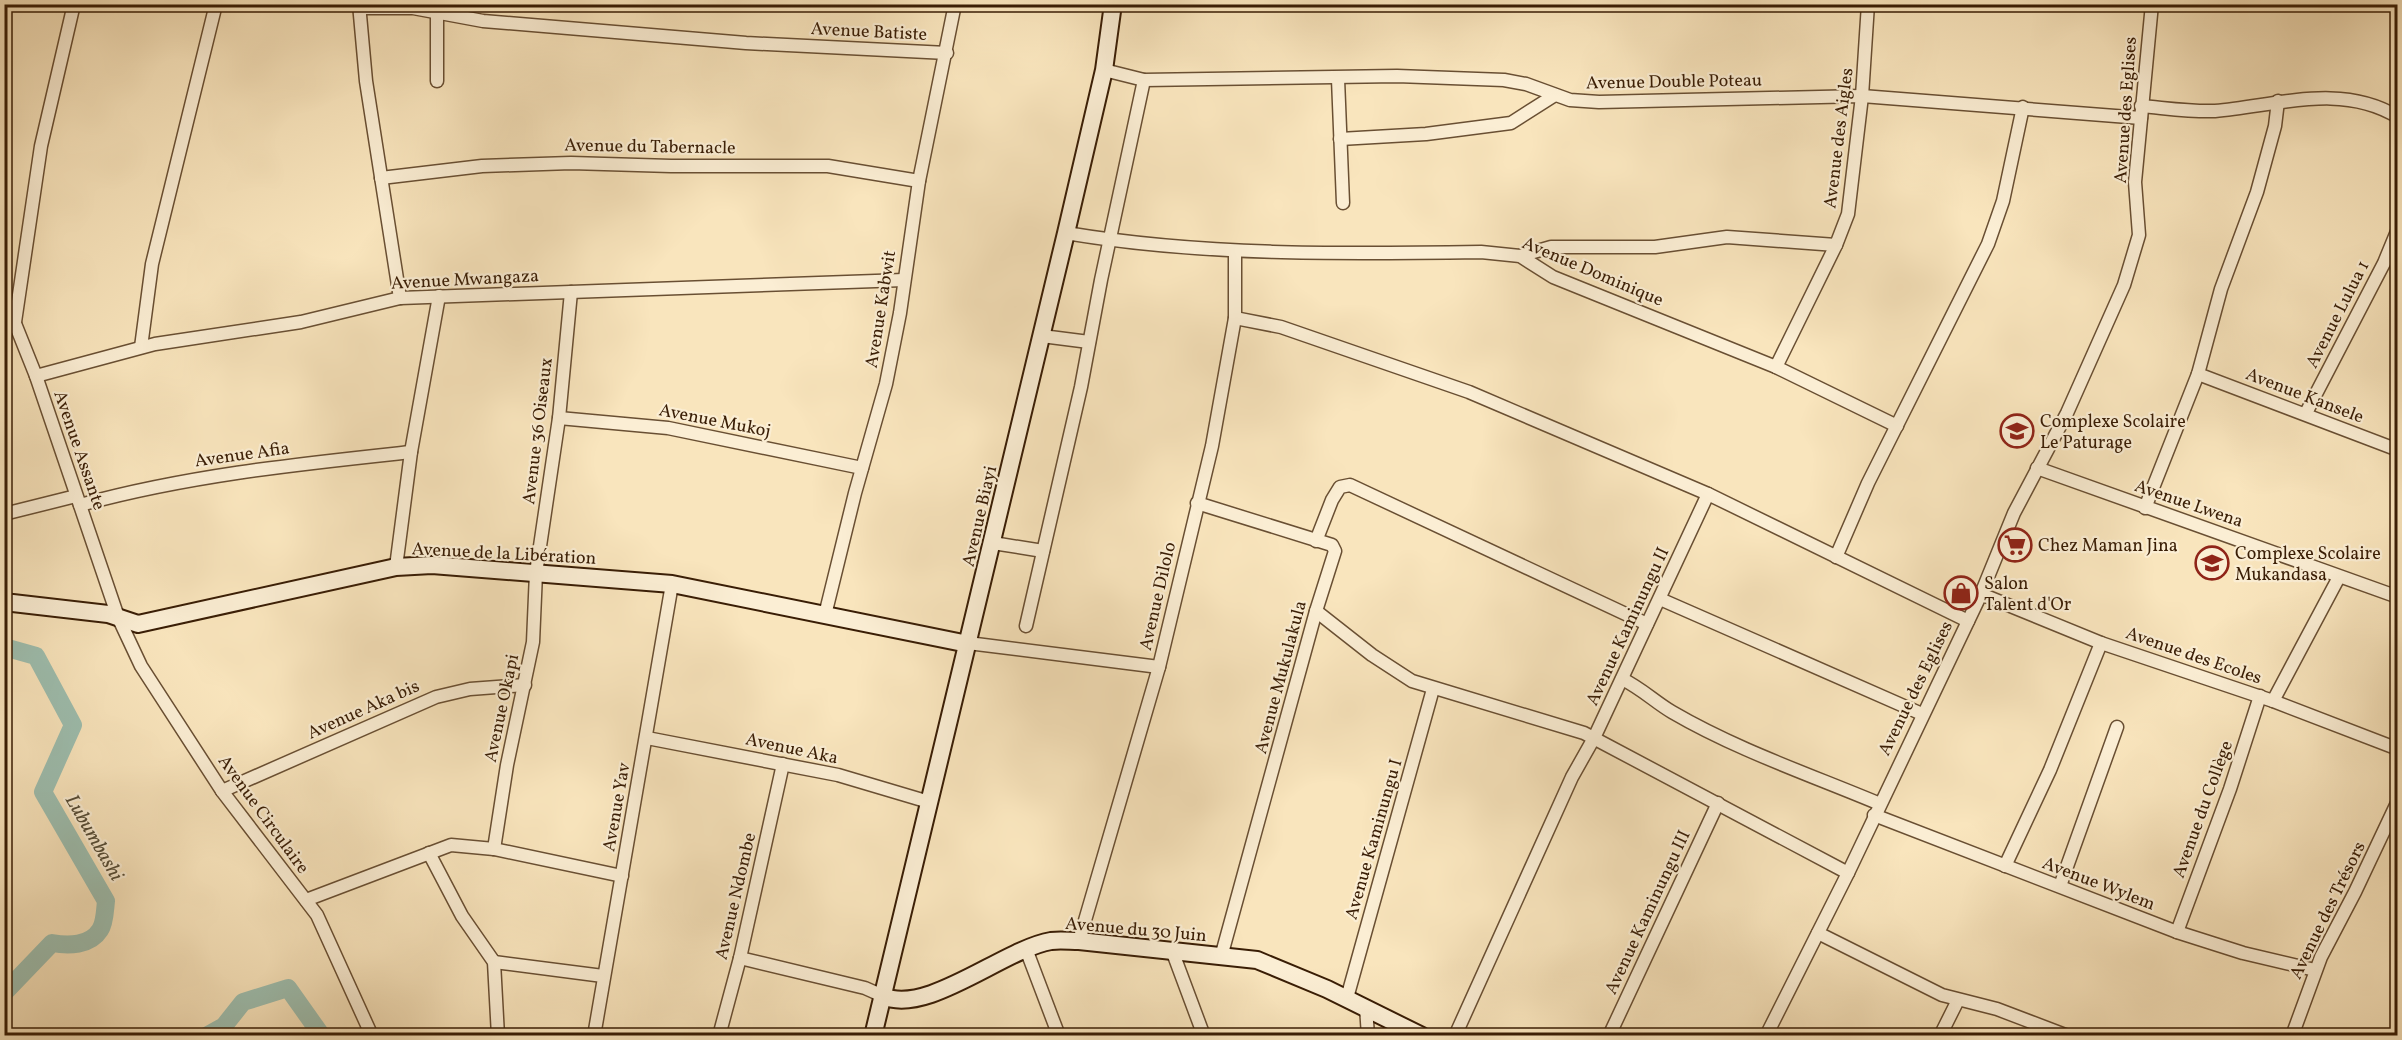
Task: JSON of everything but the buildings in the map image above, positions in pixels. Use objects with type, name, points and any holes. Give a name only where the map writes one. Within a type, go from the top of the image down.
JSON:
[{"type":"street","points":[[15,322],[38,163],[74,4]]},
{"type":"street","points":[[141,347],[152,264],[216,4]]},
{"type":"street","name":"Avenue Kabwit","points":[[825,615],[886,384],[919,181],[947,54],[955,4]]},
{"type":"street","name":"Avenue Biayi","points":[[873,1035],[993,543],[1104,70],[1113,4]]},
{"type":"street","name":"Avenue des Aigles","points":[[1776,367],[1836,245],[1852,196],[1863,96],[1868,4]]},
{"type":"street","name":"Avenue des Eglises","points":[[1766,1035],[1848,873],[1981,594],[2014,513],[2067,413],[2136,251],[2139,226],[2135,182],[2152,4]]},
{"type":"street","points":[[359,6],[366,81],[400,298]]},
{"type":"street","name":"Avenue Batiste","points":[[359,6],[413,8],[483,21],[619,33],[947,54]]},
{"type":"street","points":[[437,12],[437,81]]},
{"type":"street","name":"Avenue Double Poteau","points":[[1104,70],[1144,80],[1338,79],[1397,76],[1504,80],[1526,84],[1570,100],[1599,102],[1863,96],[2141,112],[2211,111],[2278,100],[2322,98],[2379,106],[2397,117]]},
{"type":"street","points":[[1338,79],[1343,203]]},
{"type":"street","points":[[1026,626],[1144,80]]},
{"type":"street","points":[[1340,139],[1426,134],[1511,123],[1555,95]]},
{"type":"street","points":[[2145,508],[2198,374],[2221,289],[2257,192],[2275,126],[2278,100]]},
{"type":"street","points":[[1836,557],[1988,244],[2003,201],[2023,107]]},
{"type":"street","name":"Avenue du Tabernacle","points":[[381,178],[482,166],[580,163],[828,166],[919,181]]},
{"type":"street","name":"Avenue Lulua 1","points":[[2306,413],[2384,263],[2397,229]]},
{"type":"street","name":"Avenue Dominique","points":[[1066,233],[1109,240],[1235,251],[1481,252],[1520,256],[1553,277],[1776,367],[1898,426]]},
{"type":"street","points":[[1520,256],[1551,247],[1655,247],[1727,237],[1836,245]]},
{"type":"street","name":"Avenue Dilolo","points":[[1078,941],[1159,667],[1223,396],[1235,318],[1235,251]]},
{"type":"street","name":"Avenue Mwangaza","points":[[36,376],[141,347],[301,322],[400,298],[904,280]]},
{"type":"street","name":"Avenue 36 Oiseaux","points":[[536,573],[558,418],[571,292]]},
{"type":"street","points":[[396,567],[411,452],[439,296]]},
{"type":"street","name":"Avenue Assante","points":[[4,297],[36,376],[118,617]]},
{"type":"street","points":[[1235,318],[1281,327],[1478,395],[1708,494],[1968,621]]},
{"type":"street","points":[[1042,336],[1089,342]]},
{"type":"street","name":"Avenue Kansele","points":[[2198,374],[2306,413],[2397,450]]},
{"type":"street","name":"Avenue Mukoj","points":[[558,418],[668,428],[862,468]]},
{"type":"street","name":"Avenue Afia","points":[[4,514],[217,474],[411,452]]},
{"type":"street","name":"Avenue Lwena","points":[[2037,468],[2397,597]]},
{"type":"street","points":[[1316,541],[1332,500],[1340,487],[1350,485],[1647,624]]},
{"type":"street","name":"Avenue Kaminungu II","points":[[1455,1035],[1567,788],[1594,738],[1708,494]]},
{"type":"street","name":"Avenue Mukulakula","points":[[1197,503],[1332,545],[1335,550],[1221,957]]},
{"type":"street","points":[[993,543],[1043,551]]},
{"type":"street","name":"Avenue de la Libération","points":[[4,602],[118,617],[131,624],[396,567],[432,565],[672,584],[968,644]]},
{"type":"street","name":"Avenue Okapi","points":[[494,849],[507,765],[525,685],[535,622],[536,573]]},
{"type":"street","points":[[2273,701],[2339,577]]},
{"type":"street","name":"Avenue Yav","points":[[594,1035],[672,584]]},
{"type":"street","name":"Avenue des Ecoles","points":[[1981,594],[2101,643],[2260,696],[2397,748]]},
{"type":"street","points":[[1660,599],[1922,714]]},
{"type":"street","points":[[1316,612],[1400,675],[1433,689],[1564,726],[1594,738],[1848,873]]},
{"type":"street","name":"Avenue Circulaire","points":[[118,617],[148,679],[222,791],[320,920],[372,1035]]},
{"type":"street","points":[[2005,866],[2050,770],[2101,643]]},
{"type":"street","points":[[968,644],[1159,667]]},
{"type":"street","name":"Avenue Wylem","points":[[1622,679],[1643,690],[1672,712],[1706,729],[2005,866],[2177,932],[2243,953],[2315,970]]},
{"type":"street","name":"Avenue Aka bis","points":[[222,791],[436,697],[470,689],[525,685]]},
{"type":"street","name":"Avenue Kaminungu I","points":[[1347,998],[1433,689]]},
{"type":"street","name":"Avenue du Collège","points":[[2177,932],[2230,789],[2260,696]]},
{"type":"street","points":[[2060,886],[2117,727]]},
{"type":"street","name":"Avenue Aka","points":[[646,738],[860,781],[929,802]]},
{"type":"street","name":"Avenue Ndombe","points":[[719,1035],[740,958],[783,764]]},
{"type":"street","name":"Avenue des Trésors","points":[[2292,1035],[2315,970],[2355,892],[2397,801]]},
{"type":"street","name":"Avenue Kaminungu III","points":[[1609,1035],[1718,804]]},
{"type":"street","points":[[306,900],[454,844],[494,849],[622,876]]},
{"type":"street","points":[[429,853],[462,916],[494,962],[498,1035]]},
{"type":"street","points":[[1818,933],[1927,989],[1958,1000],[1997,1009],[2068,1035]]},
{"type":"street","name":"Avenue du 30 Juin","points":[[740,958],[865,988],[898,1000],[927,995],[1026,949],[1052,941],[1078,941],[1221,957],[1271,964],[1422,1035]]},
{"type":"street","points":[[1026,949],[1059,1035]]},
{"type":"street","points":[[1173,953],[1204,1035]]},
{"type":"street","points":[[494,962],[603,976]]},
{"type":"street","points":[[1940,1035],[1958,1000]]},
{"type":"street","points":[[1366,1007],[1368,1035]]},
{"type":"waterway","name":"Lubumbashi","points":[[4,647],[36,656],[73,725],[43,792],[106,901],[103,924],[96,935],[78,944],[52,943],[4,993]]},
{"type":"waterway","name":"Lubumbashi","points":[[206,1036],[224,1026],[243,1002],[288,988],[322,1036]]},
{"type":"place","name":"Complexe Scolaire Le Paturage","points":[[2017,431]]},
{"type":"place","name":"Chez Maman Jina","points":[[2015,545]]},
{"type":"place","name":"Complexe Scolaire Mukandasa","points":[[2212,563]]},
{"type":"place","name":"Salon Talent d'Or","points":[[1961,593]]}]
